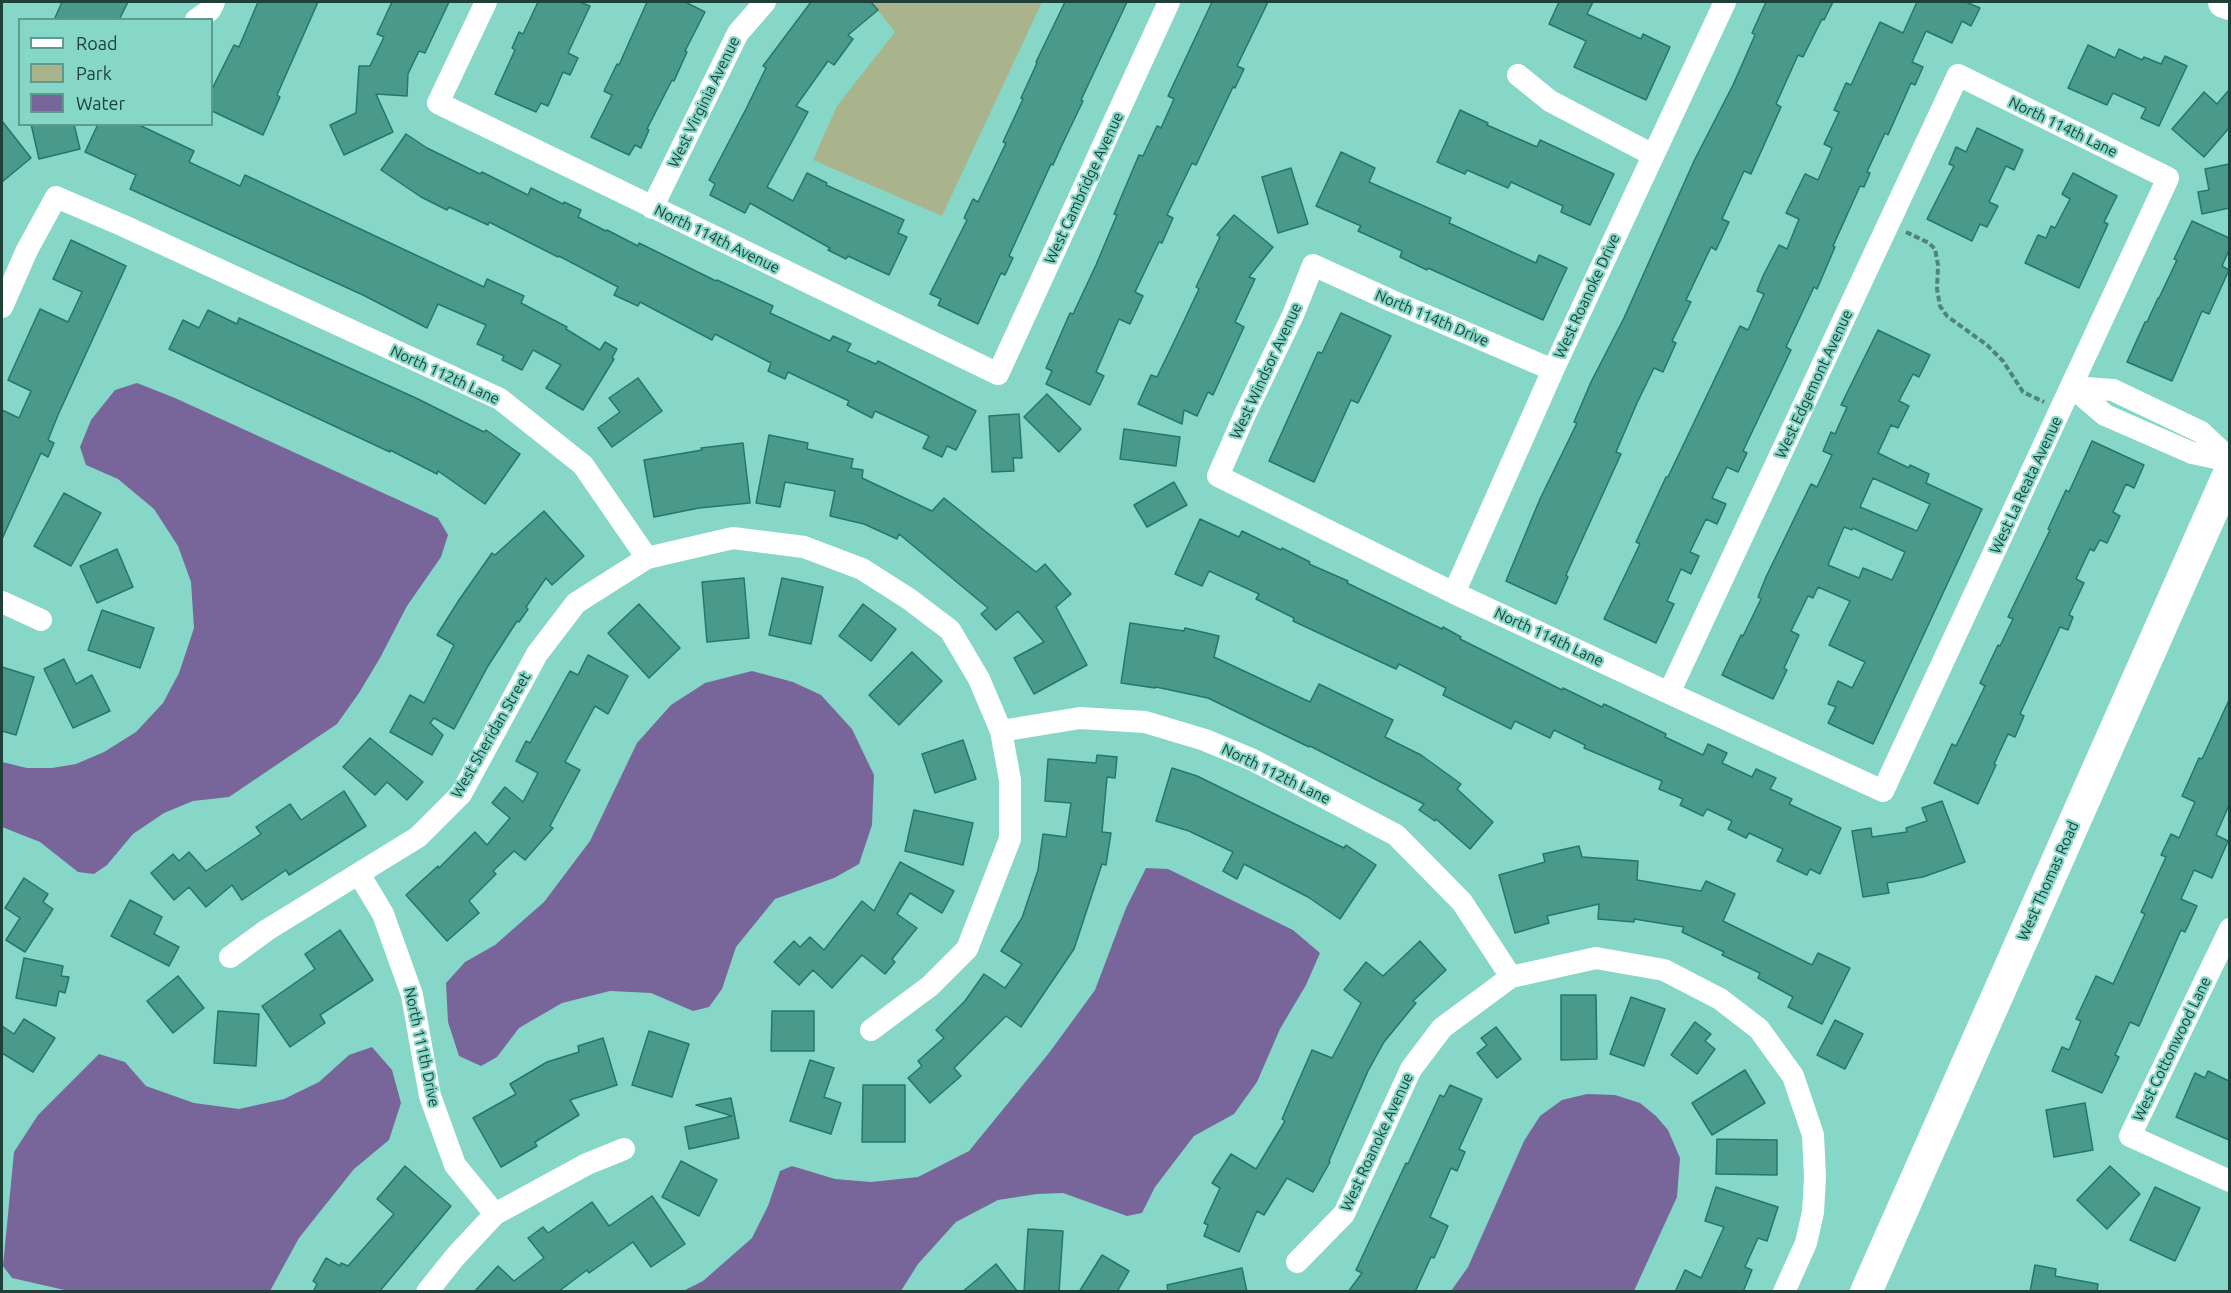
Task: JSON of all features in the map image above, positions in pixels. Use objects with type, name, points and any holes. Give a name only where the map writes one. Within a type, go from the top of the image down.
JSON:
[{"type":"main road","points":[[2224,2],[2229,4]]},
{"type":"main road","name":"West Thomas Road","points":[[1866,1292],[2229,471]]},
{"type":"street","points":[[199,18],[210,10],[214,2]]},
{"type":"street","name":"North 114th Avenue","points":[[486,2],[438,103],[998,374]]},
{"type":"street","name":"West Virginia Avenue","points":[[651,208],[738,33],[765,2]]},
{"type":"street","name":"West Cambridge Avenue","points":[[998,374],[1169,2]]},
{"type":"street","name":"West Roanoke Drive","points":[[1454,593],[1553,370],[1725,2]]},
{"type":"street","points":[[1518,75],[1550,101],[1653,155]]},
{"type":"street","name":"North 114th Lane","points":[[1958,75],[2168,178]]},
{"type":"street","name":"West Edgemont Avenue","points":[[1669,693],[1958,75]]},
{"type":"street","name":"West La Reata Avenue","points":[[1883,791],[2168,178]]},
{"type":"street","name":"North 112th Lane","points":[[2,307],[27,250],[56,197],[500,399],[583,465],[647,558]]},
{"type":"street","name":"North 114th Drive","points":[[1313,265],[1392,302],[1553,370]]},
{"type":"street","name":"West Windsor Avenue","points":[[1218,476],[1293,315],[1313,265]]},
{"type":"street","points":[[2072,387],[2105,415],[2192,453],[2229,460]]},
{"type":"street","name":"North 114th Lane","points":[[1218,476],[1454,593],[1883,791]]},
{"type":"street","points":[[647,558],[734,538],[804,547],[862,569],[909,599],[950,630],[980,680],[1001,731],[1010,780],[1010,839],[967,949],[930,986],[871,1030]]},
{"type":"street","name":"West Sheridan Street","points":[[230,957],[267,930],[418,837],[460,794],[537,654],[576,603],[647,558]]},
{"type":"street","points":[[2,602],[41,621]]},
{"type":"street","name":"North 112th Lane","points":[[1001,731],[1080,718],[1145,722],[1205,740],[1253,760],[1396,836],[1462,902],[1511,976]]},
{"type":"street","name":"North 111th Drive","points":[[359,874],[383,914],[412,995],[430,1096],[455,1165],[495,1215]]},
{"type":"street","name":"West Cottonwood Lane","points":[[2229,929],[2130,1136],[2229,1181]]},
{"type":"street","points":[[1511,976],[1596,958],[1664,970],[1720,999],[1759,1029],[1793,1076],[1813,1135],[1815,1177],[1813,1212],[1806,1244],[1785,1292]]},
{"type":"street","name":"West Roanoke Avenue","points":[[1297,1262],[1344,1214],[1417,1060],[1442,1028],[1511,976]]},
{"type":"street","points":[[427,1292],[455,1257],[495,1215],[587,1164],[624,1149]]},
{"type":"path","points":[[1888,224],[1929,243],[1935,249],[1940,306],[1947,316],[1988,345],[2003,361],[2023,392],[2060,411]]},
{"type":"green space","points":[[871,2],[1042,2],[942,216],[813,160],[837,106],[895,32]]},
{"type":"water","points":[[137,383],[175,398],[438,518],[448,535],[441,557],[407,606],[380,658],[337,724],[229,797],[193,801],[164,813],[133,834],[107,865],[94,874],[78,872],[40,842],[2,827],[2,762],[27,768],[52,768],[76,764],[104,752],[136,732],[163,703],[179,673],[194,628],[191,582],[178,546],[154,509],[118,479],[86,465],[80,447],[91,420],[115,390]]},
{"type":"water","points":[[752,671],[793,682],[821,695],[852,729],[874,775],[872,825],[859,864],[834,878],[775,899],[736,947],[722,989],[709,1007],[693,1011],[651,993],[610,991],[562,1003],[519,1028],[497,1057],[481,1066],[459,1056],[448,1022],[446,983],[465,962],[495,945],[544,902],[590,841],[637,743],[671,705],[705,683]]},
{"type":"water","points":[[1146,868],[1168,869],[1293,930],[1320,953],[1306,985],[1280,1029],[1257,1082],[1234,1114],[1194,1136],[1155,1187],[1142,1213],[1127,1216],[1063,1193],[998,1200],[956,1222],[918,1264],[901,1291],[683,1291],[703,1281],[752,1238],[768,1206],[780,1171],[792,1166],[835,1179],[871,1182],[918,1177],[969,1151],[1049,1053],[1095,990],[1126,908]]},
{"type":"water","points":[[372,1047],[392,1070],[401,1103],[389,1140],[354,1169],[299,1238],[270,1291],[69,1291],[12,1278],[3,1266],[14,1152],[38,1115],[99,1054],[125,1062],[146,1086],[194,1103],[239,1109],[284,1099],[319,1082],[349,1055]]},
{"type":"water","points":[[1587,1094],[1615,1095],[1640,1103],[1668,1130],[1680,1158],[1677,1197],[1634,1291],[1451,1291],[1468,1267],[1524,1141],[1540,1116],[1562,1100]]},
{"type":"building","points":[[62,2],[128,2],[120,18],[55,18]]},
{"type":"building","points":[[258,2],[318,2],[277,95],[280,97],[263,135],[213,111],[213,87],[234,45],[239,47]]},
{"type":"building","points":[[392,2],[449,2],[425,53],[419,51],[408,74],[407,96],[376,94],[393,132],[344,155],[330,125],[356,113],[359,66],[370,66],[384,37],[377,34]]},
{"type":"building","points":[[538,2],[580,2],[590,6],[568,53],[578,58],[570,75],[563,72],[548,106],[541,103],[536,112],[495,94],[515,50],[512,48],[519,32],[523,34]]},
{"type":"building","points":[[647,2],[685,2],[705,12],[685,51],[687,52],[674,81],[672,80],[647,129],[649,130],[641,148],[635,145],[629,155],[591,137],[612,95],[604,91],[617,64],[619,65]]},
{"type":"building","points":[[811,2],[871,2],[878,10],[848,35],[853,39],[834,65],[828,61],[796,106],[808,112],[767,187],[793,201],[807,173],[827,183],[826,185],[904,220],[898,233],[907,237],[889,275],[848,256],[846,259],[828,250],[830,248],[750,203],[745,213],[710,195],[715,184],[709,180],[766,68],[763,66]]},
{"type":"building","points":[[1065,2],[1127,2],[1081,100],[1083,101],[1009,256],[1013,258],[1005,275],[1001,273],[978,324],[938,305],[941,299],[930,294],[967,220],[964,218],[973,199],[978,202],[1006,143],[1003,142],[1023,99],[1021,98],[1036,62]]},
{"type":"building","points":[[1212,2],[1268,2],[1237,66],[1244,69],[1235,88],[1233,87],[1196,165],[1192,163],[1167,215],[1173,218],[1135,292],[1143,296],[1130,324],[1119,319],[1096,372],[1104,376],[1090,405],[1046,384],[1052,371],[1046,368],[1070,313],[1073,314],[1096,265],[1117,215],[1114,214],[1139,155],[1143,156],[1157,126],[1161,128],[1174,99],[1168,96]]},
{"type":"building","points":[[1559,2],[1593,2],[1587,14],[1641,39],[1643,34],[1670,47],[1646,100],[1574,67],[1586,41],[1549,24]]},
{"type":"building","points":[[1766,2],[1833,2],[1803,57],[1798,55],[1776,104],[1781,107],[1751,174],[1744,171],[1722,219],[1729,222],[1716,250],[1711,247],[1686,300],[1691,302],[1672,341],[1676,343],[1663,372],[1654,368],[1637,403],[1616,452],[1621,454],[1566,575],[1568,577],[1556,604],[1506,581],[1540,499],[1577,423],[1574,422],[1591,382],[1624,318],[1694,161],[1733,85],[1755,35],[1752,33]]},
{"type":"building","points":[[1917,2],[1966,2],[1980,8],[1971,26],[1962,21],[1952,43],[1926,31],[1912,62],[1923,67],[1915,85],[1911,83],[1888,135],[1885,133],[1867,172],[1870,173],[1864,187],[1860,186],[1833,246],[1835,247],[1817,289],[1814,287],[1786,347],[1791,350],[1743,451],[1747,453],[1738,472],[1727,467],[1712,498],[1726,504],[1717,524],[1706,519],[1690,552],[1699,556],[1691,574],[1681,569],[1667,601],[1674,604],[1656,643],[1604,619],[1640,544],[1636,542],[1666,477],[1740,326],[1748,330],[1764,294],[1757,291],[1763,276],[1779,245],[1787,249],[1799,219],[1786,213],[1805,174],[1818,180],[1832,148],[1824,144],[1839,112],[1834,110],[1846,83],[1851,85],[1880,22],[1903,33]]},
{"type":"building","points":[[2088,45],[2115,58],[2119,49],[2142,60],[2144,57],[2161,64],[2165,56],[2187,66],[2159,126],[2141,118],[2146,108],[2113,93],[2107,105],[2068,88]]},
{"type":"building","points":[[2229,90],[2229,128],[2204,157],[2172,129],[2204,92],[2217,104]]},
{"type":"building","points":[[1460,110],[1488,123],[1487,125],[1537,147],[1540,140],[1614,174],[1590,225],[1561,212],[1563,206],[1511,182],[1508,188],[1467,170],[1465,174],[1437,162]]},
{"type":"building","points":[[2,121],[31,158],[2,182]]},
{"type":"building","points":[[31,126],[74,126],[80,149],[39,159]]},
{"type":"building","points":[[97,126],[141,126],[194,151],[189,162],[240,186],[245,175],[484,287],[487,279],[524,296],[521,303],[567,327],[566,329],[600,350],[605,342],[617,349],[612,358],[614,359],[583,410],[546,388],[561,365],[533,350],[522,370],[502,360],[504,356],[477,344],[486,325],[438,304],[427,328],[363,295],[130,189],[136,175],[85,152]]},
{"type":"building","points":[[1977,128],[2023,150],[2014,170],[2006,166],[1989,202],[1998,206],[1987,227],[1980,224],[1972,241],[1927,219],[1954,166],[1949,164],[1956,147],[1966,152]]},
{"type":"building","points":[[406,134],[427,148],[528,195],[531,188],[581,210],[578,217],[773,306],[770,313],[830,341],[833,336],[851,344],[847,351],[876,364],[878,361],[976,411],[956,450],[947,446],[942,457],[923,448],[929,436],[875,411],[872,418],[847,405],[849,401],[788,372],[785,379],[768,371],[771,363],[715,334],[712,340],[640,302],[638,306],[614,295],[618,287],[559,256],[489,222],[488,225],[449,207],[447,210],[421,197],[381,170]]},
{"type":"building","points":[[1341,152],[1375,168],[1369,182],[1451,218],[1449,223],[1536,263],[1539,255],[1567,268],[1543,320],[1400,257],[1402,251],[1358,231],[1361,226],[1316,206]]},
{"type":"building","points":[[2229,164],[2229,208],[2202,214],[2198,192],[2209,190],[2205,169]]},
{"type":"building","points":[[1291,168],[1308,224],[1278,233],[1262,177]]},
{"type":"building","points":[[2073,173],[2117,196],[2104,222],[2108,224],[2079,288],[2025,263],[2038,235],[2046,238],[2051,226],[2055,228],[2070,199],[2062,194]]},
{"type":"building","points":[[1234,215],[1273,247],[1249,277],[1255,279],[1235,322],[1244,327],[1213,395],[1208,392],[1197,416],[1184,410],[1182,424],[1138,404],[1151,375],[1157,377],[1199,289],[1196,287],[1220,237],[1217,235]]},
{"type":"building","points":[[2192,221],[2229,238],[2229,250],[2222,266],[2229,270],[2209,314],[2202,311],[2172,381],[2127,362],[2177,260],[2174,259]]},
{"type":"building","points":[[71,240],[126,266],[58,415],[48,440],[54,443],[48,457],[41,453],[2,539],[2,410],[19,418],[31,391],[8,380],[40,309],[68,322],[82,292],[53,279]]},
{"type":"building","points":[[208,310],[237,324],[239,318],[418,399],[484,432],[486,430],[520,454],[485,504],[438,471],[437,474],[390,450],[390,452],[169,349],[183,320],[199,328]]},
{"type":"building","points":[[1341,313],[1391,336],[1358,403],[1351,400],[1314,482],[1269,461],[1318,352],[1322,353]]},
{"type":"building","points":[[1878,330],[1930,355],[1919,377],[1913,374],[1899,401],[1909,406],[1898,428],[1891,425],[1878,453],[1909,468],[1910,465],[1929,474],[1926,483],[1982,509],[1873,744],[1828,723],[1836,707],[1828,704],[1838,681],[1852,688],[1865,662],[1829,645],[1850,601],[1818,587],[1813,598],[1808,596],[1791,631],[1799,635],[1784,668],[1787,670],[1773,699],[1722,675],[1761,599],[1758,597],[1766,577],[1811,484],[1817,487],[1832,455],[1823,451],[1831,432],[1835,434],[1847,407],[1841,405]],"holes":[[[1873,478],[1930,504],[1917,531],[1860,507]],[[1844,527],[1852,530],[1853,528],[1905,552],[1892,580],[1863,568],[1859,578],[1828,565]]]},
{"type":"building","points":[[638,378],[662,411],[612,447],[598,428],[620,412],[609,398]]},
{"type":"building","points":[[1047,394],[1081,429],[1059,452],[1024,417]]},
{"type":"building","points":[[1019,414],[1022,458],[1013,458],[1014,471],[992,472],[989,416]]},
{"type":"building","points":[[1124,429],[1180,437],[1176,466],[1120,459]]},
{"type":"building","points":[[769,435],[808,443],[807,449],[853,459],[851,468],[863,470],[862,478],[932,511],[944,498],[1036,572],[1045,564],[1071,594],[1056,607],[1087,665],[1034,694],[1014,658],[1044,642],[1018,611],[996,630],[981,614],[988,608],[899,534],[897,539],[864,524],[830,516],[835,491],[785,482],[780,507],[756,503]]},
{"type":"building","points":[[2092,441],[2144,465],[2134,488],[2126,484],[2113,512],[2120,516],[2107,543],[2100,540],[2094,551],[2090,549],[2076,579],[2084,583],[2069,615],[2073,617],[2068,630],[2060,627],[2020,714],[2024,716],[2015,737],[2008,734],[1978,804],[1934,783],[1952,744],[1956,746],[1985,686],[1980,683],[2013,619],[2008,617],[2050,530],[2048,529],[2066,490],[2069,492]]},
{"type":"building","points":[[743,443],[750,503],[699,508],[654,517],[644,460],[702,450],[701,448]]},
{"type":"building","points":[[1174,482],[1187,505],[1147,527],[1134,505]]},
{"type":"building","points":[[64,493],[101,513],[71,566],[34,546]]},
{"type":"building","points":[[544,511],[584,556],[552,585],[546,578],[526,607],[528,609],[519,622],[517,621],[488,666],[454,729],[434,718],[430,723],[443,735],[432,755],[390,732],[410,695],[424,703],[454,645],[437,635],[459,600],[492,553],[495,555]]},
{"type":"building","points":[[1200,519],[1239,537],[1242,531],[1281,550],[1282,548],[1310,562],[1309,564],[1348,581],[1347,583],[1442,629],[1443,627],[1461,637],[1460,639],[1562,690],[1563,688],[1602,707],[1604,704],[1703,755],[1708,744],[1727,753],[1722,763],[1752,777],[1756,769],[1776,778],[1770,789],[1792,799],[1789,804],[1841,828],[1820,874],[1810,869],[1807,875],[1777,861],[1783,849],[1749,833],[1746,838],[1728,829],[1732,821],[1707,809],[1703,816],[1680,805],[1683,799],[1659,789],[1662,781],[1584,748],[1585,745],[1554,730],[1550,738],[1515,721],[1511,729],[1443,695],[1446,688],[1399,664],[1396,669],[1293,621],[1294,618],[1256,599],[1259,594],[1209,571],[1202,586],[1175,574]]},
{"type":"building","points":[[117,549],[133,587],[97,603],[80,566]]},
{"type":"building","points":[[744,578],[749,638],[707,642],[702,582]]},
{"type":"building","points":[[782,578],[823,587],[811,644],[769,635]]},
{"type":"building","points":[[639,604],[680,648],[649,678],[608,633]]},
{"type":"building","points":[[863,604],[896,629],[871,661],[839,636]]},
{"type":"building","points":[[102,610],[154,628],[140,668],[88,650]]},
{"type":"building","points":[[1130,623],[1184,631],[1185,628],[1219,636],[1214,657],[1310,702],[1319,684],[1393,720],[1385,737],[1421,755],[1461,784],[1457,789],[1493,822],[1470,849],[1436,819],[1435,821],[1419,810],[1424,804],[1310,746],[1208,698],[1156,687],[1121,683]]},
{"type":"building","points":[[912,652],[942,681],[899,725],[869,695]]},
{"type":"building","points":[[588,655],[628,676],[608,714],[595,706],[565,762],[580,770],[550,826],[553,828],[525,860],[514,851],[493,871],[496,874],[469,901],[479,913],[447,941],[406,895],[438,866],[439,868],[475,832],[487,845],[510,818],[492,803],[505,787],[523,802],[538,773],[516,761],[526,741],[530,743],[570,671],[578,675]]},
{"type":"building","points":[[64,659],[76,684],[92,675],[110,711],[73,728],[44,669]]},
{"type":"building","points":[[2,667],[34,677],[16,735],[2,731]]},
{"type":"building","points":[[2229,700],[2229,805],[2216,835],[2228,841],[2212,878],[2194,870],[2181,899],[2197,906],[2185,932],[2181,930],[2139,1026],[2130,1022],[2115,1055],[2119,1057],[2102,1093],[2052,1071],[2062,1047],[2069,1050],[2081,1021],[2076,1019],[2096,976],[2113,984],[2145,914],[2141,912],[2166,857],[2161,855],[2171,834],[2179,838],[2195,802],[2182,796]]},
{"type":"building","points":[[370,738],[423,782],[407,800],[387,782],[375,795],[343,767]]},
{"type":"building","points":[[963,740],[976,779],[935,793],[922,754]]},
{"type":"building","points":[[1097,755],[1117,757],[1115,778],[1107,777],[1102,832],[1111,833],[1106,865],[1102,864],[1074,949],[1021,1027],[1006,1016],[954,1068],[961,1076],[930,1103],[908,1078],[922,1066],[918,1061],[944,1038],[936,1030],[965,1001],[984,974],[1005,988],[1022,964],[1001,951],[1022,918],[1038,870],[1043,834],[1066,837],[1071,803],[1045,801],[1048,759],[1096,763]]},
{"type":"building","points":[[1172,768],[1197,776],[1344,848],[1346,845],[1376,865],[1340,919],[1308,897],[1244,864],[1237,879],[1223,871],[1233,852],[1189,831],[1156,821]]},
{"type":"building","points":[[344,791],[366,826],[289,875],[286,870],[242,900],[232,885],[206,907],[189,887],[174,900],[151,873],[173,854],[179,861],[189,852],[206,871],[261,834],[256,827],[290,804],[301,820]]},
{"type":"building","points":[[1942,801],[1965,862],[1923,877],[1887,883],[1889,893],[1863,897],[1852,831],[1871,828],[1872,837],[1907,832],[1906,828],[1927,821],[1922,808]]},
{"type":"building","points":[[914,810],[973,823],[963,865],[905,851]]},
{"type":"building","points":[[1579,846],[1582,857],[1638,861],[1637,880],[1701,891],[1706,881],[1735,894],[1723,921],[1812,965],[1818,953],[1850,968],[1822,1024],[1788,1007],[1793,997],[1758,978],[1760,973],[1722,955],[1724,952],[1682,932],[1684,927],[1634,919],[1634,922],[1598,919],[1599,904],[1547,916],[1549,923],[1515,933],[1499,875],[1545,862],[1543,854]]},
{"type":"building","points":[[900,862],[954,891],[942,913],[910,893],[897,914],[917,928],[892,959],[895,962],[885,974],[862,955],[832,988],[813,970],[799,985],[774,962],[794,941],[800,947],[810,937],[824,950],[862,901],[874,911]]},
{"type":"building","points":[[24,878],[48,894],[43,902],[53,909],[25,952],[6,940],[20,918],[5,908]]},
{"type":"building","points":[[130,900],[162,917],[154,934],[179,947],[169,966],[111,936]]},
{"type":"building","points":[[340,930],[373,980],[320,1015],[325,1023],[290,1047],[262,1006],[315,969],[305,954]]},
{"type":"building","points":[[1420,941],[1446,970],[1413,1001],[1416,1003],[1384,1042],[1368,1071],[1330,1162],[1313,1192],[1287,1178],[1264,1215],[1257,1211],[1239,1252],[1204,1236],[1208,1225],[1204,1223],[1220,1188],[1212,1183],[1231,1154],[1256,1169],[1285,1121],[1282,1119],[1312,1050],[1332,1058],[1361,1003],[1344,990],[1366,962],[1383,976]]},
{"type":"building","points":[[24,958],[63,966],[61,976],[69,977],[65,993],[59,991],[56,1006],[16,998]]},
{"type":"building","points":[[178,976],[204,1008],[173,1033],[147,1001]]},
{"type":"building","points":[[1561,995],[1596,995],[1597,1059],[1561,1060]]},
{"type":"building","points":[[1631,997],[1665,1009],[1644,1066],[1610,1054]]},
{"type":"building","points":[[218,1011],[259,1014],[256,1066],[214,1063]]},
{"type":"building","points":[[772,1011],[814,1011],[814,1051],[771,1051]]},
{"type":"building","points":[[24,1019],[55,1038],[33,1072],[2,1053],[2,1026],[14,1034]]},
{"type":"building","points":[[1835,1020],[1863,1034],[1845,1069],[1817,1055]]},
{"type":"building","points":[[1695,1022],[1711,1034],[1705,1041],[1715,1049],[1697,1074],[1671,1055]]},
{"type":"building","points":[[1496,1027],[1521,1059],[1497,1078],[1477,1053],[1487,1045],[1481,1038]]},
{"type":"building","points":[[649,1031],[689,1044],[672,1097],[632,1085]]},
{"type":"building","points":[[603,1038],[617,1085],[570,1100],[579,1115],[535,1142],[537,1146],[501,1167],[473,1118],[516,1094],[510,1084],[547,1062],[579,1052],[578,1046]]},
{"type":"building","points":[[810,1060],[834,1068],[824,1097],[841,1103],[831,1134],[790,1121]]},
{"type":"building","points":[[1745,1070],[1765,1103],[1712,1135],[1692,1103]]},
{"type":"building","points":[[2208,1071],[2229,1081],[2229,1140],[2176,1117],[2195,1073],[2205,1078]]},
{"type":"building","points":[[863,1085],[905,1085],[905,1142],[862,1142]]},
{"type":"building","points":[[1450,1085],[1482,1099],[1459,1149],[1465,1152],[1457,1171],[1451,1168],[1430,1217],[1448,1226],[1434,1258],[1431,1257],[1415,1292],[1348,1292],[1362,1273],[1356,1270],[1406,1163],[1408,1164],[1440,1095],[1444,1097]]},
{"type":"building","points":[[731,1098],[739,1138],[689,1149],[685,1127],[732,1116],[696,1105]]},
{"type":"building","points":[[2085,1103],[2093,1150],[2054,1157],[2046,1110]]},
{"type":"building","points":[[1717,1139],[1777,1140],[1777,1175],[1716,1174]]},
{"type":"building","points":[[681,1161],[717,1180],[699,1216],[662,1197]]},
{"type":"building","points":[[405,1166],[451,1206],[379,1292],[313,1292],[317,1284],[313,1281],[326,1258],[340,1266],[341,1263],[348,1266],[394,1214],[377,1199]]},
{"type":"building","points":[[2110,1166],[2140,1194],[2107,1229],[2077,1200]]},
{"type":"building","points":[[1716,1187],[1778,1207],[1767,1241],[1758,1238],[1745,1267],[1752,1270],[1743,1292],[1675,1292],[1685,1270],[1701,1278],[1724,1227],[1705,1221]]},
{"type":"building","points":[[2155,1187],[2200,1208],[2175,1261],[2130,1240]]},
{"type":"building","points":[[652,1196],[685,1244],[651,1267],[633,1242],[589,1273],[587,1270],[558,1292],[474,1292],[498,1266],[514,1281],[544,1258],[528,1238],[543,1227],[548,1233],[592,1202],[609,1226]]},
{"type":"building","points":[[1028,1229],[1063,1231],[1059,1292],[1024,1292]]},
{"type":"building","points":[[1102,1255],[1129,1271],[1117,1292],[1079,1292]]},
{"type":"building","points":[[996,1264],[1018,1292],[962,1292]]},
{"type":"building","points":[[2035,1265],[2056,1269],[2055,1276],[2098,1284],[2097,1292],[2030,1292]]},
{"type":"building","points":[[1242,1268],[1247,1292],[1168,1292],[1167,1285]]}]
